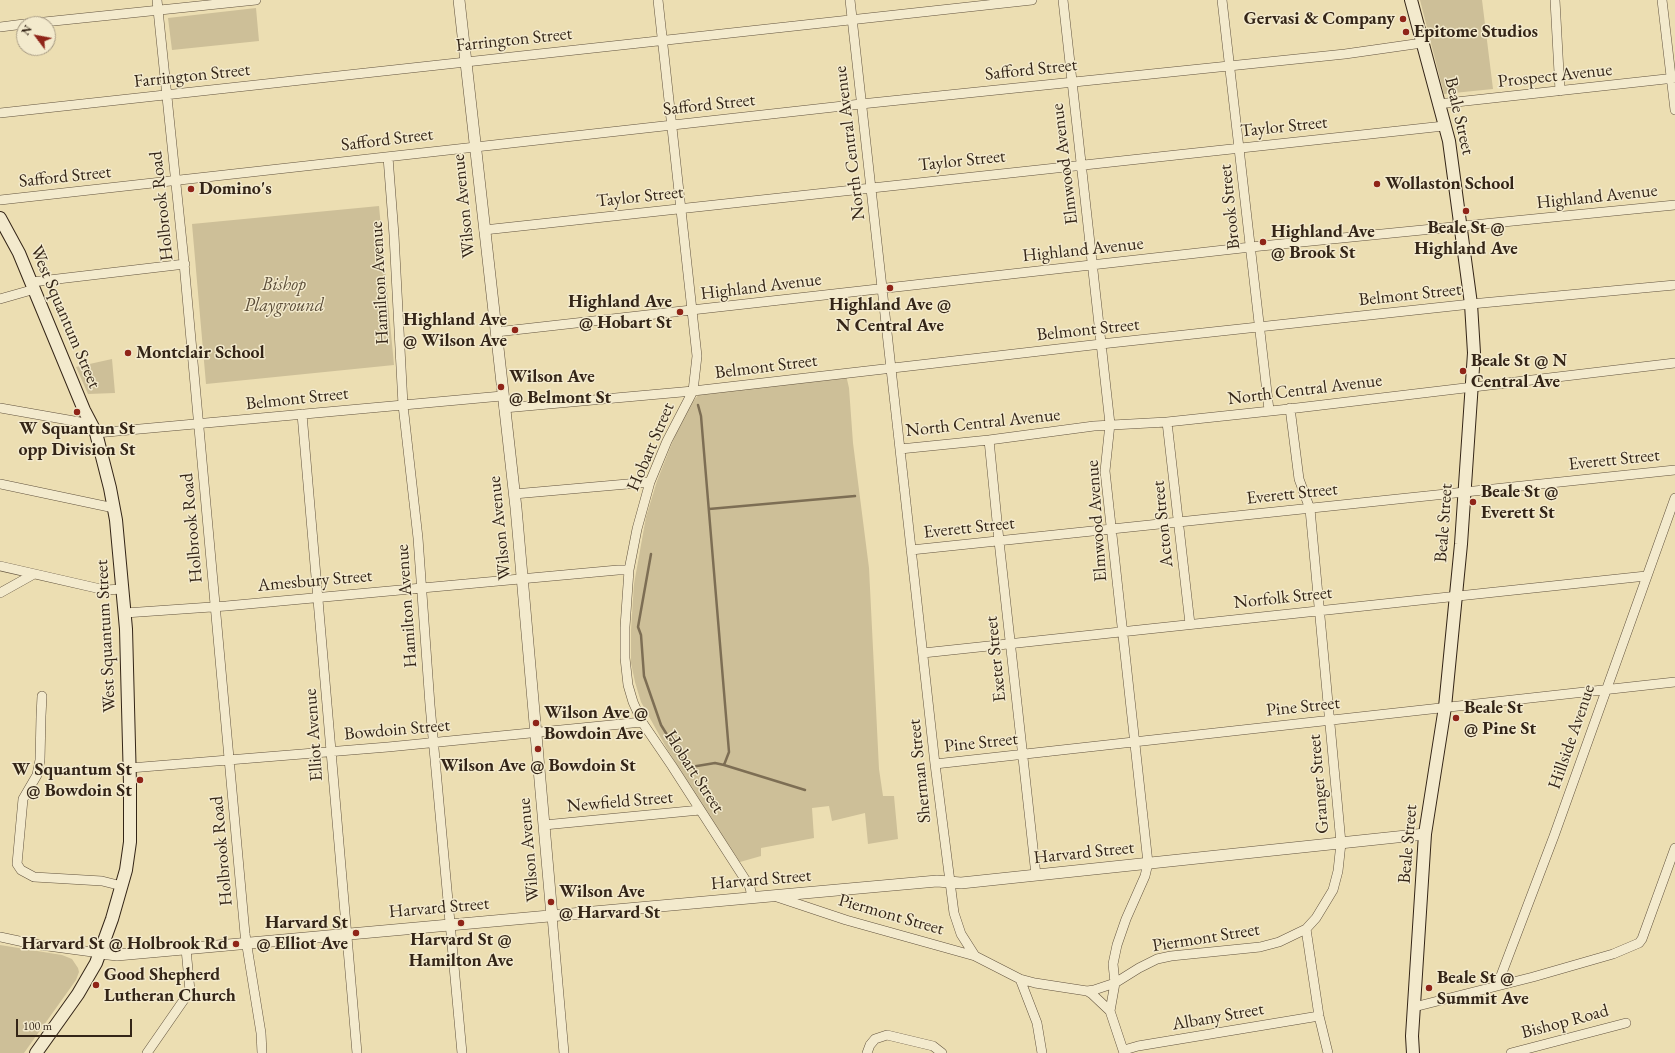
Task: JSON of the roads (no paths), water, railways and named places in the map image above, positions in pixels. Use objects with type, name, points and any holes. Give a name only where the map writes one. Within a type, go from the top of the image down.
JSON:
[{"type":"main road","name":"Beale Street","points":[[1411,0],[1449,141],[1471,304],[1474,353],[1446,707],[1425,834],[1412,1036],[1413,1053]]},
{"type":"main road","name":"West Squantum Street","points":[[0,218],[19,253],[93,428],[114,508],[125,613],[130,768],[130,842],[128,863],[100,953],[93,969],[78,994],[36,1053]]},
{"type":"street","name":"Holbrook Road","points":[[156,0],[185,264],[247,944],[261,1033],[262,1050]]},
{"type":"street","points":[[56,21],[256,0]]},
{"type":"street","name":"Wilson Avenue","points":[[458,0],[514,494],[537,733],[564,1053]]},
{"type":"street","name":"Hobart Street","points":[[658,0],[697,356],[694,391],[667,441],[650,482],[637,529],[629,570],[625,627],[625,658],[628,685],[633,702],[642,722],[750,887],[752,898]]},
{"type":"street","name":"North Central Avenue","points":[[850,0],[900,449],[990,440],[1110,424],[1167,422],[1675,363]]},
{"type":"street","name":"Farrington Street","points":[[0,113],[1032,0]]},
{"type":"street","name":"Elmwood Avenue","points":[[1063,0],[1110,424],[1105,471],[1148,863],[1145,876],[1122,929],[1117,945],[1113,964],[1115,983],[1110,1011]]},
{"type":"street","name":"Brook Street","points":[[1222,0],[1269,410]]},
{"type":"street","points":[[1555,0],[1560,91]]},
{"type":"street","points":[[1662,0],[1673,79],[1675,110]]},
{"type":"street","points":[[0,27],[16,25]]},
{"type":"street","name":"Safford Street","points":[[0,200],[475,146],[1071,81],[1230,67],[1422,44]]},
{"type":"street","name":"Prospect Avenue","points":[[1438,104],[1673,79]]},
{"type":"street","name":"Taylor Street","points":[[484,230],[1082,164],[1444,126]]},
{"type":"street","name":"Hamilton Avenue","points":[[388,157],[394,235],[403,405],[418,538],[434,742],[462,1053]]},
{"type":"street","name":"Highland Avenue","points":[[496,332],[1250,247],[1675,205]]},
{"type":"street","points":[[0,299],[33,285],[185,264]]},
{"type":"street","name":"Belmont Street","points":[[504,408],[694,391],[1101,344],[1471,304],[1675,285]]},
{"type":"street","name":"Belmont Street","points":[[0,408],[93,428],[199,424],[502,396]]},
{"type":"street","name":"Granger Street","points":[[1290,408],[1299,478],[1310,509],[1341,843],[1338,871],[1332,890],[1316,918],[1306,929]]},
{"type":"street","name":"Elliot Avenue","points":[[302,414],[348,933],[357,1053]]},
{"type":"street","name":"Acton Street","points":[[1167,422],[1190,624]]},
{"type":"street","name":"Exeter Street","points":[[990,440],[998,541],[1036,875]]},
{"type":"street","name":"Sherman Street","points":[[900,449],[949,883],[954,914],[961,934],[975,956]]},
{"type":"street","name":"Everett Street","points":[[911,550],[1675,470]]},
{"type":"street","points":[[514,494],[650,482]]},
{"type":"street","points":[[0,484],[114,508]]},
{"type":"street","name":"Hillside Avenue","points":[[1497,986],[1554,836],[1675,498]]},
{"type":"street","points":[[0,566],[105,590],[123,589]]},
{"type":"street","name":"Amesbury Street","points":[[125,613],[629,570]]},
{"type":"street","points":[[0,593],[34,574]]},
{"type":"street","name":"Norfolk Street","points":[[923,653],[1320,609],[1646,576]]},
{"type":"street","name":"Pine Street","points":[[935,764],[1675,682]]},
{"type":"street","points":[[42,696],[40,716],[40,760],[37,775],[23,799],[17,864],[21,870],[34,877],[102,881],[122,886]]},
{"type":"street","name":"Bowdoin Street","points":[[130,768],[230,761],[642,722]]},
{"type":"street","name":"Newfield Street","points":[[544,825],[700,810]]},
{"type":"street","name":"Harvard Street","points":[[100,953],[117,955],[247,944],[348,933],[937,881],[961,883],[1425,834]]},
{"type":"street","points":[[1414,1007],[1613,954],[1639,943],[1642,939],[1675,848]]},
{"type":"street","name":"Piermont Street","points":[[776,896],[846,920],[975,956]]},
{"type":"street","points":[[1306,929],[1319,1016],[1328,1053]]},
{"type":"street","name":"Piermont Street","points":[[1020,979],[1035,983],[1087,991],[1101,989],[1115,983],[1139,968],[1158,959],[1171,956],[1260,947],[1279,942],[1306,929]]},
{"type":"street","points":[[0,937],[33,944],[100,953]]},
{"type":"street","points":[[147,1053],[190,991],[186,948]]},
{"type":"street","points":[[975,956],[1020,979],[1037,1023],[1042,1053]]},
{"type":"street","name":"Elmwood Avenue","points":[[1087,991],[1110,1011],[1124,1052]]},
{"type":"street","name":"Albany Street","points":[[1124,1052],[1138,1046],[1319,1016]]},
{"type":"street","name":"Bishop Road","points":[[1512,1053],[1626,1023]]},
{"type":"street","points":[[867,1053],[870,1045],[875,1039],[887,1035],[930,1045],[942,1053]]},
{"type":"street","points":[[254,1053],[262,1050]]},
{"type":"waterway","points":[[651,554],[638,627],[641,635],[644,676],[661,725],[682,759],[691,767],[715,763],[724,765],[729,752],[701,416],[698,405]]},
{"type":"waterway","points":[[709,509],[855,496]]},
{"type":"waterway","points":[[724,765],[805,790]]},
{"type":"place","name":"Gervasi & Company","points":[[1403,19]]},
{"type":"place","name":"Epitome Studios","points":[[1406,32]]},
{"type":"place","name":"Wollaston School","points":[[1377,184]]},
{"type":"place","name":"Domino's","points":[[191,189]]},
{"type":"place","name":"Beale St @ Highland Ave","points":[[1466,211]]},
{"type":"place","name":"Highland Ave @ Brook St","points":[[1263,242]]},
{"type":"place","name":"Highland Ave @ N Central Ave","points":[[890,288]]},
{"type":"place","name":"Highland Ave @ Hobart St","points":[[680,312]]},
{"type":"place","name":"Highland Ave @ Wilson Ave","points":[[515,330]]},
{"type":"place","name":"Montclair School","points":[[128,353]]},
{"type":"place","name":"Beale St @ N Central Ave","points":[[1463,371]]},
{"type":"place","name":"Wilson Ave @ Belmont St","points":[[501,387]]},
{"type":"place","name":"W Squantun St opp Division St","points":[[77,412]]},
{"type":"place","name":"Beale St @ Everett St","points":[[1473,502]]},
{"type":"place","name":"Beale St @ Pine St","points":[[1456,718]]},
{"type":"place","name":"Wilson Ave @ Bowdoin Ave","points":[[536,723]]},
{"type":"place","name":"Wilson Ave @ Bowdoin St","points":[[538,749]]},
{"type":"place","name":"W Squantum St @ Bowdoin St","points":[[140,780]]},
{"type":"place","name":"Wilson Ave @ Harvard St","points":[[551,902]]},
{"type":"place","name":"Harvard St @ Hamilton Ave","points":[[461,923]]},
{"type":"place","name":"Harvard St @ Elliot Ave","points":[[356,933]]},
{"type":"place","name":"Harvard St @ Holbrook Rd","points":[[236,944]]},
{"type":"place","name":"Good Shepherd Lutheran Church","points":[[96,985]]},
{"type":"place","name":"Beale St @ Summit Ave","points":[[1429,988]]},
{"type":"park label","name":"Bishop Playground","points":[[284,295]]}]
